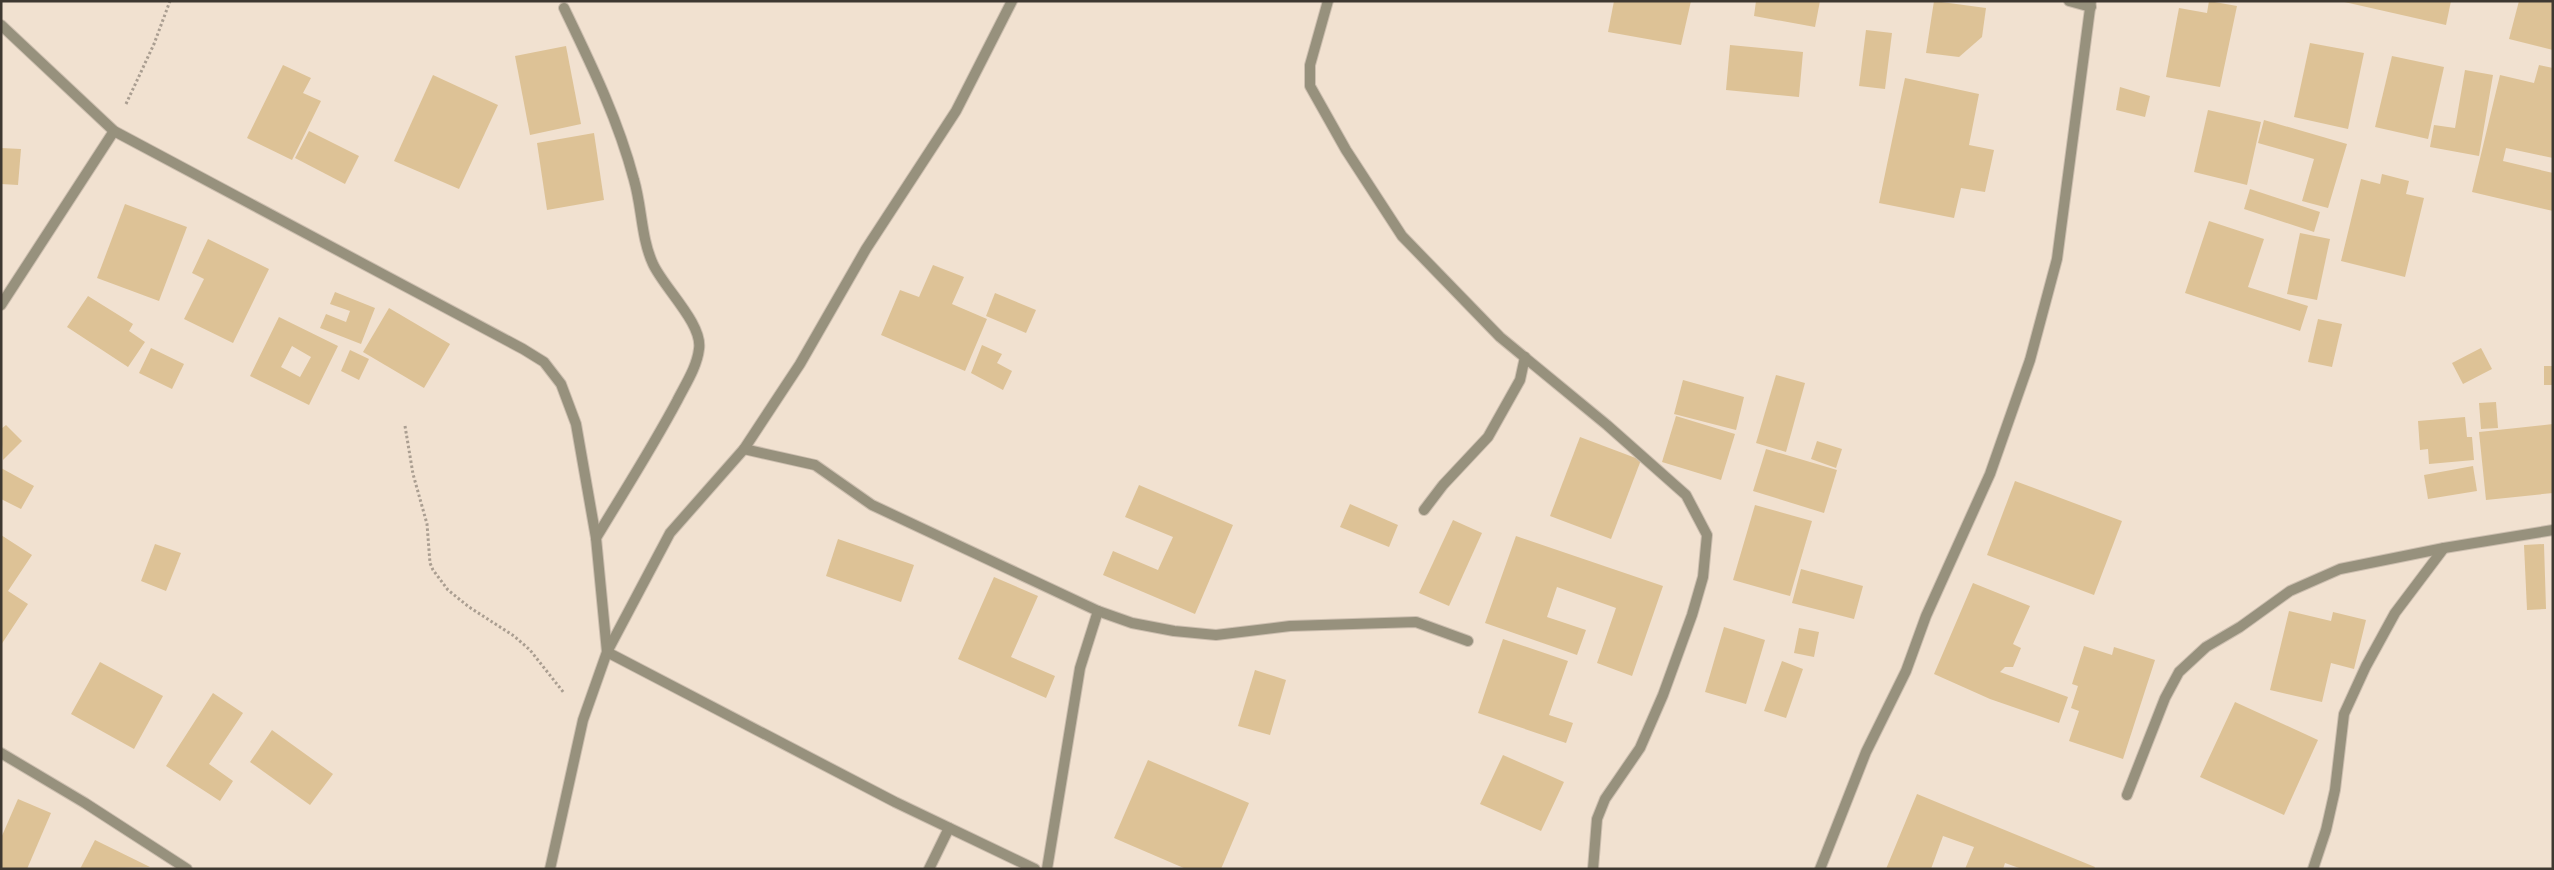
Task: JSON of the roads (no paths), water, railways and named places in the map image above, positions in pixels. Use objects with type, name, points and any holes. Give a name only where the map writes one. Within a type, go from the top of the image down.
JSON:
[{"type":"street","points":[[550,869],[583,720],[607,652],[670,533],[744,449],[800,364],[866,249],[956,111],[1012,1]]},
{"type":"street","points":[[1328,1],[1310,65],[1310,86],[1402,236],[1500,337],[1686,495],[1707,535],[1703,577],[1692,616],[1664,694],[1640,748],[1605,799],[1597,819],[1593,869]]},
{"type":"street","points":[[1820,869],[1866,752],[1906,671],[1926,616],[1990,474],[2030,360],[2057,259],[2091,4],[2069,1]]},
{"type":"street","points":[[564,8],[614,114],[634,180],[650,258],[692,324],[699,339],[697,360],[685,385],[658,436],[596,538]]},
{"type":"street","points":[[1,25],[114,131],[523,349],[544,362],[561,384],[576,424],[596,538],[607,652]]},
{"type":"street","points":[[1,305],[114,131]]},
{"type":"street","points":[[1424,510],[1443,485],[1488,437],[1520,380],[1525,357]]},
{"type":"street","points":[[744,449],[815,465],[872,505],[1098,611],[1132,623],[1174,631],[1216,634],[1290,626],[1416,622],[1468,641]]},
{"type":"street","points":[[2127,795],[2165,698],[2179,672],[2206,647],[2240,627],[2290,591],[2340,569],[2444,548],[2553,530]]},
{"type":"street","points":[[2313,869],[2326,830],[2335,790],[2344,714],[2366,666],[2395,613],[2444,548]]},
{"type":"street","points":[[1047,869],[1080,668],[1098,611]]},
{"type":"street","points":[[607,652],[895,802],[1035,869]]},
{"type":"street","points":[[1,753],[85,804],[174,865],[186,869]]},
{"type":"street","points":[[929,869],[949,828]]}]
